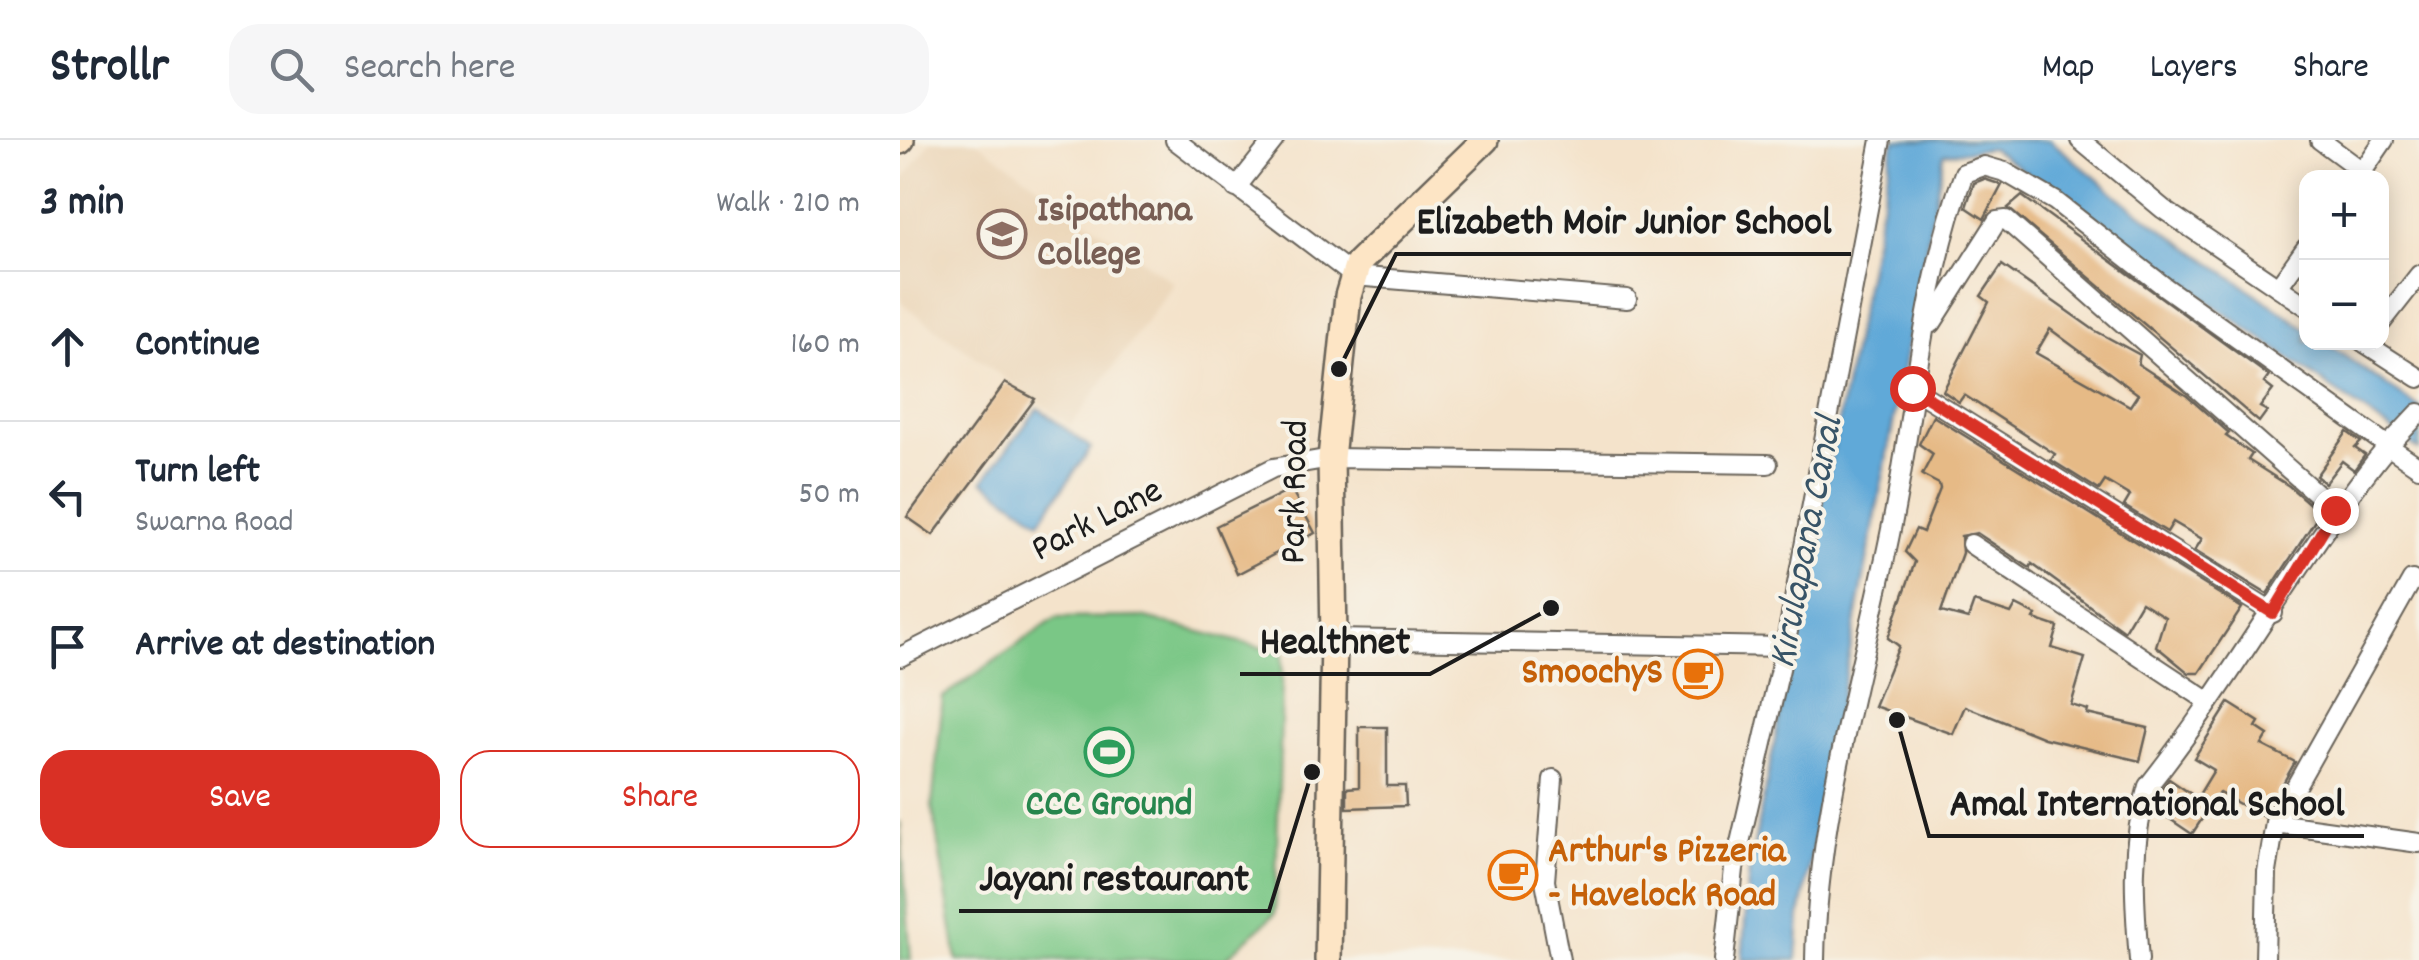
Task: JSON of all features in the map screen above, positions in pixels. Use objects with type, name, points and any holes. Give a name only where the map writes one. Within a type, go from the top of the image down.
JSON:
[{"type":"main road","name":"Park Road","points":[[1328,960],[1334,638],[1331,458],[1339,365],[1354,276],[1358,264],[1485,140]]},
{"type":"street","points":[[1175,140],[1354,276],[1627,299]]},
{"type":"street","points":[[1236,188],[1274,140]]},
{"type":"street","points":[[1724,960],[1734,869],[1786,647],[1880,140]]},
{"type":"street","points":[[2080,140],[2163,209],[2299,302]]},
{"type":"street","points":[[2320,140],[2355,170]]},
{"type":"street","points":[[2363,170],[2384,140]]},
{"type":"street","points":[[1816,960],[1816,919],[1841,760],[1896,507],[1912,388],[1950,208],[1964,173],[1984,166],[2005,172],[2055,200],[2165,286],[2419,467]]},
{"type":"street","points":[[1924,336],[1997,221],[2006,220],[2335,510]]},
{"type":"street","points":[[2278,288],[2299,258]]},
{"type":"street","points":[[2389,313],[2419,276]]},
{"type":"street","points":[[2375,350],[2419,378]]},
{"type":"street","points":[[1912,388],[2273,613]]},
{"type":"street","points":[[2139,960],[2132,883],[2138,817],[2148,786],[2273,613],[2335,510],[2419,413]]},
{"type":"street","name":"Park Lane","points":[[900,658],[1273,468],[1331,458],[1768,464]]},
{"type":"street","points":[[1971,544],[2208,701]]},
{"type":"street","points":[[2264,960],[2267,872],[2275,823],[2412,580]]},
{"type":"street","points":[[1334,638],[1786,647]]},
{"type":"street","points":[[1553,779],[1546,881],[1560,960]]},
{"type":"street","points":[[2275,823],[2419,843]]},
{"type":"shaded area","name":"Isipathana College","points":[[932,140],[975,140],[1174,283],[1071,426],[900,302],[900,184]]},
{"type":"green space","name":"CCC Ground","points":[[1142,617],[1283,653],[1275,914],[1224,960],[957,960],[932,806],[943,697],[1056,618]]},
{"type":"green space","points":[[900,821],[911,960],[900,960]]},
{"type":"water","points":[[1894,140],[2050,140],[2126,203],[2299,324],[2299,350],[2336,350],[2419,408],[2419,450],[1991,148],[1944,154],[1800,916],[1797,960],[1742,960],[1749,870]]},
{"type":"water","points":[[1038,408],[1091,448],[1040,521],[983,481]]},
{"type":"building","points":[[1984,179],[2002,185],[1984,219],[1966,207],[1974,183]]},
{"type":"building","points":[[2022,196],[2269,376],[2264,383],[2273,390],[2260,407],[2267,411],[2259,422],[2008,208]]},
{"type":"building","points":[[2002,265],[2094,330],[2140,355],[2138,364],[2187,396],[2229,433],[2226,436],[2252,454],[2248,460],[2289,486],[2320,513],[2267,594],[2195,550],[2202,539],[2173,522],[2167,532],[2124,506],[2130,496],[2105,481],[2099,490],[2051,460],[2055,454],[1964,395],[1959,402],[1943,391],[1989,302],[1981,296]],"holes":[[[2050,329],[2138,394],[2130,406],[2036,353]]]},
{"type":"building","points":[[1005,383],[1035,399],[933,535],[907,517]]},
{"type":"building","points":[[1933,416],[2242,608],[2199,673],[2189,673],[2156,646],[2165,617],[2141,602],[2124,631],[2032,564],[2030,568],[1977,533],[1961,536],[1962,553],[1941,612],[1968,619],[1974,602],[2011,614],[2016,605],[2036,615],[2034,619],[2058,627],[2052,648],[2085,658],[2071,705],[2088,710],[2087,714],[2148,728],[2140,761],[2044,738],[1965,706],[1953,734],[1874,706],[1899,646],[1888,638],[1915,562],[1905,552],[1916,529],[1923,532],[1940,489],[1939,484],[1922,475],[1933,454],[1919,444]]},
{"type":"building","points":[[2347,432],[2361,442],[2355,448],[2365,455],[2354,470],[2342,461],[2325,483],[2316,476]]},
{"type":"building","points":[[1291,489],[1315,533],[1237,574],[1216,526]]},
{"type":"building","points":[[2229,703],[2259,722],[2256,727],[2268,735],[2262,745],[2295,762],[2264,817],[2219,793],[2192,834],[2155,809],[2159,792],[2169,779],[2197,798],[2214,770],[2194,758]]},
{"type":"building","points":[[1359,727],[1387,727],[1387,786],[1405,786],[1406,806],[1347,808],[1347,788],[1359,787]]},
{"type":"place","name":"Isipathana College","points":[[1002,234]]},
{"type":"place","name":"Elizabeth Moir Junior School","points":[[1339,369]]},
{"type":"place","name":"Healthnet","points":[[1551,608]]},
{"type":"place","name":"SmoochyS","points":[[1698,674]]},
{"type":"place","name":"Amal International School","points":[[1897,720]]},
{"type":"place","name":"CCC Ground","points":[[1109,752]]},
{"type":"place","name":"Jayani restaurant","points":[[1312,772]]},
{"type":"place","name":"Arthur's Pizzeria - Havelock Road","points":[[1513,875]]},
{"type":"route","points":[[1912,388],[2273,613],[2335,510]]},
{"type":"water label","name":"Kirulapana Canal","points":[[1809,543]]}]
